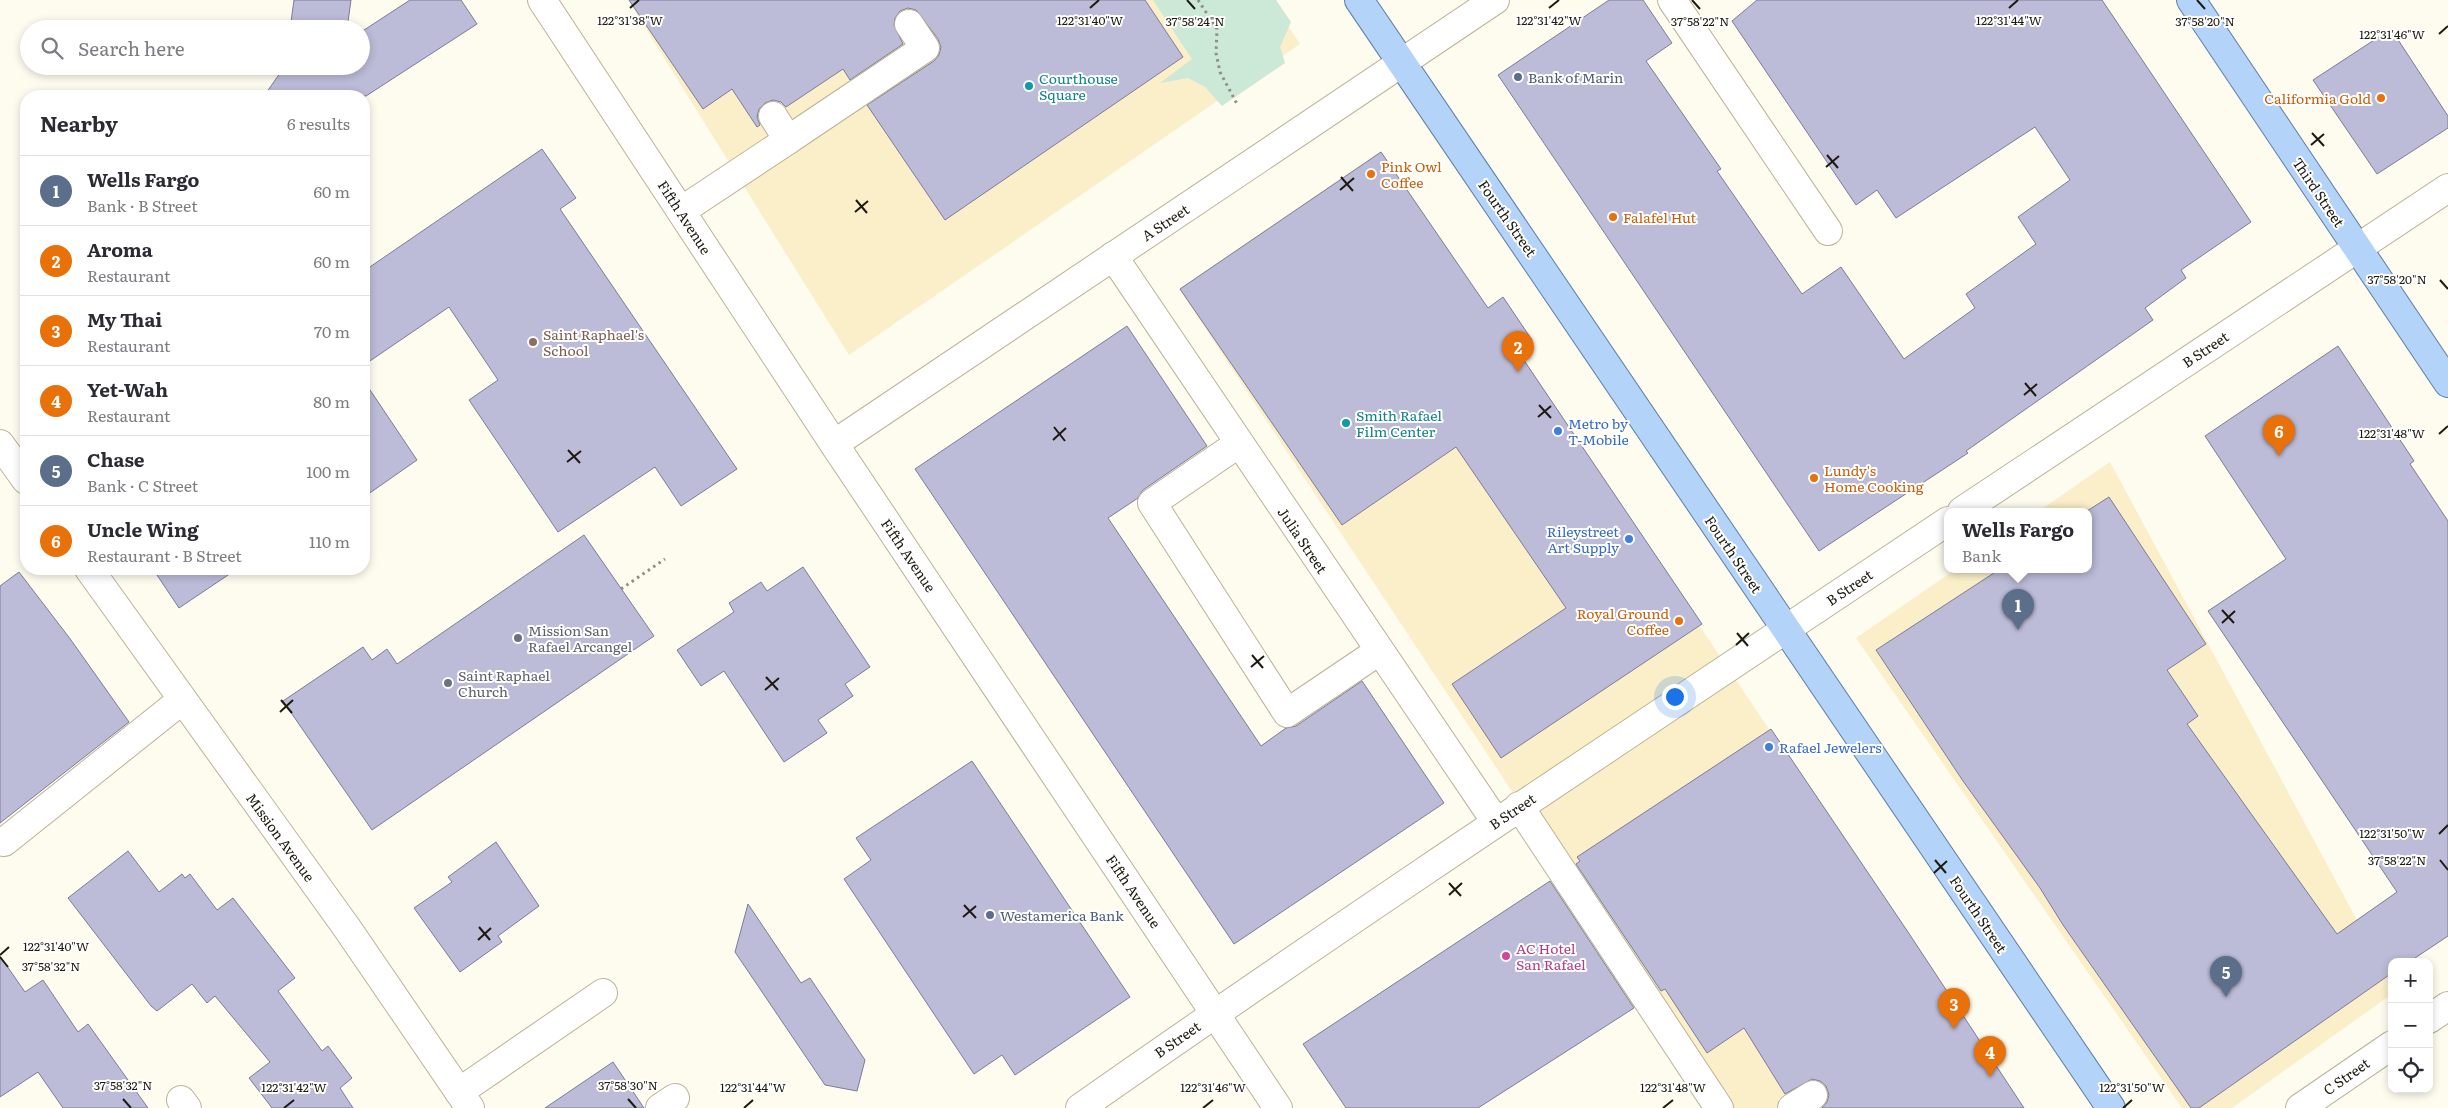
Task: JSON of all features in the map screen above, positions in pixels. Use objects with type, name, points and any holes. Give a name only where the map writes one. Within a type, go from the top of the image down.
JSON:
[{"type":"main road","name":"Fourth Street","points":[[1359,0],[2111,1108]]},
{"type":"main road","name":"Third Street","points":[[2191,0],[2448,383]]},
{"type":"street","name":"Fifth Avenue","points":[[542,0],[834,444],[1278,1108]]},
{"type":"street","name":"A Street","points":[[834,444],[1495,0]]},
{"type":"street","points":[[1672,0],[1828,231]]},
{"type":"street","points":[[681,210],[925,48],[909,24]]},
{"type":"street","points":[[773,116],[788,140]]},
{"type":"street","name":"B Street","points":[[1966,508],[2356,247],[2448,188]]},
{"type":"street","name":"Julia Street","points":[[1113,256],[1238,444],[1496,822]]},
{"type":"street","points":[[1238,444],[1152,503],[1287,713],[1379,651]]},
{"type":"street","name":"B Street","points":[[1080,1108],[1215,1013],[1496,822],[1944,523]]},
{"type":"street","name":"Mission Avenue","points":[[93,575],[347,928],[465,1100]]},
{"type":"street","points":[[4,842],[182,700]]},
{"type":"street","points":[[1520,806],[1719,1108]]},
{"type":"street","points":[[465,1100],[603,993]]},
{"type":"street","points":[[2433,1016],[2448,1006]]},
{"type":"street","name":"C Street","points":[[2300,1108],[2388,1048]]},
{"type":"path","points":[[1198,0],[1217,29],[1216,53],[1220,72],[1237,104]]},
{"type":"path","points":[[621,589],[665,559]]},
{"type":"shaded area","points":[[628,0],[1271,0],[1300,44],[849,355]]},
{"type":"shaded area","points":[[1381,151],[2023,1108],[1722,1108],[1179,289]]},
{"type":"shaded area","points":[[2110,462],[2388,978],[2388,997],[2232,1108],[2182,1108],[1856,638],[1950,573],[2092,573],[2092,508],[2043,508]]},
{"type":"green space","points":[[1153,0],[1276,0],[1291,22],[1280,47],[1285,63],[1222,106],[1205,87],[1188,78],[1160,83],[1192,59]]},
{"type":"building","points":[[294,0],[351,0],[348,20],[291,20]]},
{"type":"building","points":[[410,0],[461,0],[477,24],[370,93],[370,90],[268,90],[279,75],[370,75],[370,26]]},
{"type":"building","points":[[629,0],[1145,0],[1183,57],[945,220],[867,105],[934,61],[939,55],[941,47],[938,39],[916,10],[908,8],[900,11],[895,18],[894,25],[903,44],[850,80],[843,69],[786,107],[781,102],[773,100],[765,103],[759,109],[757,117],[760,125],[757,127],[732,89],[703,109]]},
{"type":"building","points":[[1609,0],[1643,0],[1672,43],[1646,61],[1721,169],[1717,171],[1802,294],[1841,267],[1904,359],[1975,308],[1966,294],[2036,244],[2018,217],[2070,180],[2035,127],[1896,218],[1877,190],[1856,205],[1732,21],[1757,0],[2102,0],[2251,222],[2181,270],[2186,278],[2145,308],[2153,320],[1966,451],[1968,453],[1819,551],[1498,75]]},
{"type":"building","name":"Califormia Gold","points":[[2391,29],[2448,116],[2448,128],[2377,174],[2313,80]]},
{"type":"building","points":[[542,149],[576,198],[560,209],[737,469],[681,506],[655,467],[558,532],[469,400],[498,380],[449,307],[370,361],[370,267]]},
{"type":"building","points":[[1381,152],[1488,308],[1503,297],[1532,340],[1517,350],[1702,624],[1501,758],[1452,684],[1566,608],[1456,447],[1342,525],[1180,289]]},
{"type":"building","points":[[1127,326],[1207,446],[1143,490],[1138,498],[1108,518],[1261,746],[1286,728],[1296,726],[1362,681],[1444,803],[1234,944],[915,469]]},
{"type":"building","points":[[2338,346],[2414,461],[2410,464],[2448,521],[2448,936],[2415,958],[2388,958],[2388,976],[2199,1108],[2191,1108],[2063,925],[2040,888],[1963,781],[1876,650],[1994,573],[2092,573],[2092,508],[2109,497],[2206,644],[2167,670],[2198,716],[2187,724],[2337,934],[2397,892],[2208,611],[2286,559],[2205,436]]},
{"type":"building","points":[[370,390],[417,460],[370,493]]},
{"type":"building","name":"Saint Raphael Church","points":[[584,535],[654,636],[372,830],[283,701],[363,647],[372,660],[387,649],[397,664]]},
{"type":"building","points":[[803,567],[870,667],[845,684],[853,696],[818,720],[827,733],[784,762],[724,671],[701,686],[677,650],[734,612],[729,603],[761,582],[767,591]]},
{"type":"building","points":[[19,572],[71,640],[129,722],[0,823],[0,586]]},
{"type":"building","points":[[157,575],[228,575],[179,608]]},
{"type":"building","points":[[1771,729],[2024,1108],[1822,1108],[1827,1102],[1829,1095],[1826,1086],[1820,1081],[1812,1079],[1785,1094],[1744,1028],[1707,1053],[1665,989],[1661,991],[1576,864],[1580,861],[1577,857]]},
{"type":"building","points":[[972,761],[1130,997],[1015,1075],[1002,1055],[974,1074],[844,879],[871,860],[856,838]]},
{"type":"building","points":[[496,842],[539,906],[498,936],[502,942],[460,972],[414,908],[452,882],[448,877]]},
{"type":"building","points":[[128,851],[159,892],[182,874],[185,878],[190,874],[217,910],[233,898],[295,978],[278,991],[322,1051],[328,1046],[352,1078],[340,1088],[353,1108],[272,1108],[249,1078],[270,1062],[215,996],[207,1003],[192,984],[157,1011],[151,1006],[68,898]]},
{"type":"building","name":"AC Hotel San Rafael","points":[[1550,881],[1634,1008],[1478,1108],[1346,1108],[1303,1044]]},
{"type":"building","points":[[748,904],[801,983],[810,978],[865,1060],[857,1091],[825,1085],[735,952]]},
{"type":"building","points":[[0,956],[25,992],[43,980],[78,1032],[88,1024],[148,1108],[63,1108],[38,1072],[0,1097]]},
{"type":"building","points":[[613,1062],[644,1108],[545,1108]]},
{"type":"place","name":"Bank of Marin","points":[[1518,77]]},
{"type":"place","name":"Courthouse Square","points":[[1029,86]]},
{"type":"place","name":"Califormia Gold","points":[[2381,98]]},
{"type":"place","name":"Pink Owl Coffee","points":[[1371,174]]},
{"type":"place","name":"Falafel Hut","points":[[1613,217]]},
{"type":"place","name":"Saint Raphael's School","points":[[533,342]]},
{"type":"place","name":"Aroma","points":[[1518,372]]},
{"type":"place","name":"Smith Rafael Film Center","points":[[1346,423]]},
{"type":"place","name":"Metro by T-Mobile","points":[[1558,431]]},
{"type":"place","name":"Uncle Wing","points":[[2279,456]]},
{"type":"place","name":"Lundy's Home Cooking","points":[[1814,478]]},
{"type":"place","name":"Rileystreet Art Supply","points":[[1629,539]]},
{"type":"place","name":"Royal Ground Coffee","points":[[1679,621]]},
{"type":"place","name":"Wells Fargo","points":[[2018,630]]},
{"type":"place","name":"Mission San Rafael Arcangel","points":[[518,638]]},
{"type":"place","name":"Saint Raphael Church","points":[[448,683]]},
{"type":"place","name":"Rafael Jewelers","points":[[1769,747]]},
{"type":"place","name":"Westamerica Bank","points":[[990,915]]},
{"type":"place","name":"AC Hotel San Rafael","points":[[1506,956]]},
{"type":"place","name":"Chase","points":[[2226,997]]},
{"type":"place","name":"My Thai","points":[[1954,1029]]},
{"type":"place","name":"Yet-Wah","points":[[1990,1077]]}]
